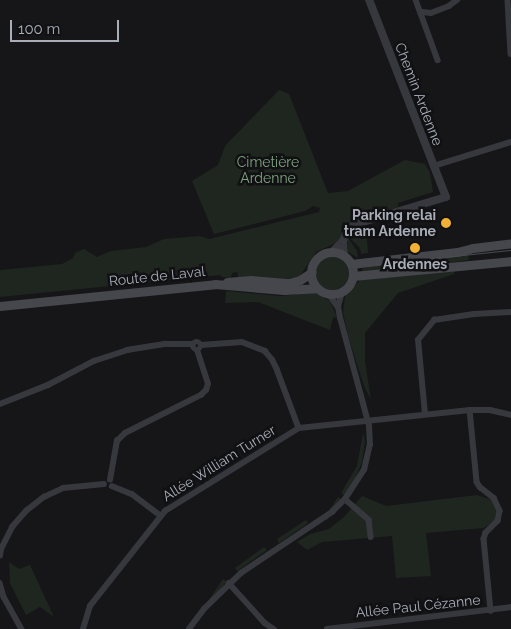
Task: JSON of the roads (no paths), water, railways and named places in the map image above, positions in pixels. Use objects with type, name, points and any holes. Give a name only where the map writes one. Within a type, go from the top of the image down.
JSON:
[{"type":"main road","points":[[350,264],[511,244]]},
{"type":"main road","points":[[331,253],[344,256],[350,264],[353,276],[350,284],[342,292],[329,294],[317,288],[312,279],[312,272],[318,259],[331,253]]},
{"type":"main road","points":[[353,276],[511,261]]},
{"type":"main road","points":[[215,284],[251,280],[289,283],[300,280],[312,272]]},
{"type":"main road","name":"Route de Laval","points":[[0,306],[215,284],[284,290],[317,288]]},
{"type":"street","name":"Chemin Ardenne","points":[[343,241],[348,230],[357,223],[446,197],[369,0]]},
{"type":"street","points":[[416,0],[422,12],[438,60]]},
{"type":"street","points":[[422,12],[431,12],[449,6],[457,0]]},
{"type":"street","points":[[508,0],[511,54]]},
{"type":"street","points":[[434,166],[511,142]]},
{"type":"street","points":[[331,253],[343,241]]},
{"type":"street","points":[[343,241],[344,256]]},
{"type":"street","points":[[338,307],[342,292]]},
{"type":"street","points":[[189,629],[204,609],[229,583],[254,563],[332,512],[345,500],[364,470],[370,445],[368,422],[338,307],[329,294]]},
{"type":"street","points":[[426,414],[418,340],[434,320],[474,314],[511,312]]},
{"type":"street","points":[[0,404],[48,385],[94,361],[127,350],[166,344],[193,344],[196,341],[201,344],[242,342],[265,351],[274,364],[299,428]]},
{"type":"street","points":[[193,344],[193,349],[198,351]]},
{"type":"street","points":[[109,483],[117,441],[125,433],[201,395],[206,390],[208,384],[198,351],[201,344]]},
{"type":"street","points":[[368,422],[470,410],[490,410],[511,415]]},
{"type":"street","points":[[470,410],[477,482],[480,487],[494,498],[500,511],[498,522],[486,533],[484,539],[491,611]]},
{"type":"street","name":"Allée William Turner","points":[[83,629],[84,620],[90,606],[161,516],[181,500],[299,428],[368,422]]},
{"type":"street","points":[[0,556],[1,549],[12,527],[26,511],[44,497],[64,488],[109,483],[132,494],[161,516]]},
{"type":"street","points":[[345,500],[369,520],[371,537]]},
{"type":"street","points":[[0,583],[4,596],[22,629]]},
{"type":"street","points":[[229,583],[265,623],[274,629]]},
{"type":"street","name":"Allée Paul Cézanne","points":[[327,629],[491,611],[511,607]]},
{"type":"tram line","points":[[377,264],[511,250]]},
{"type":"place","name":"Parking relai tram Ardenne","points":[[446,223]]},
{"type":"place","name":"Ardennes","points":[[415,248]]},
{"type":"park label","name":"Cimetière Ardenne","points":[[268,170]]}]
